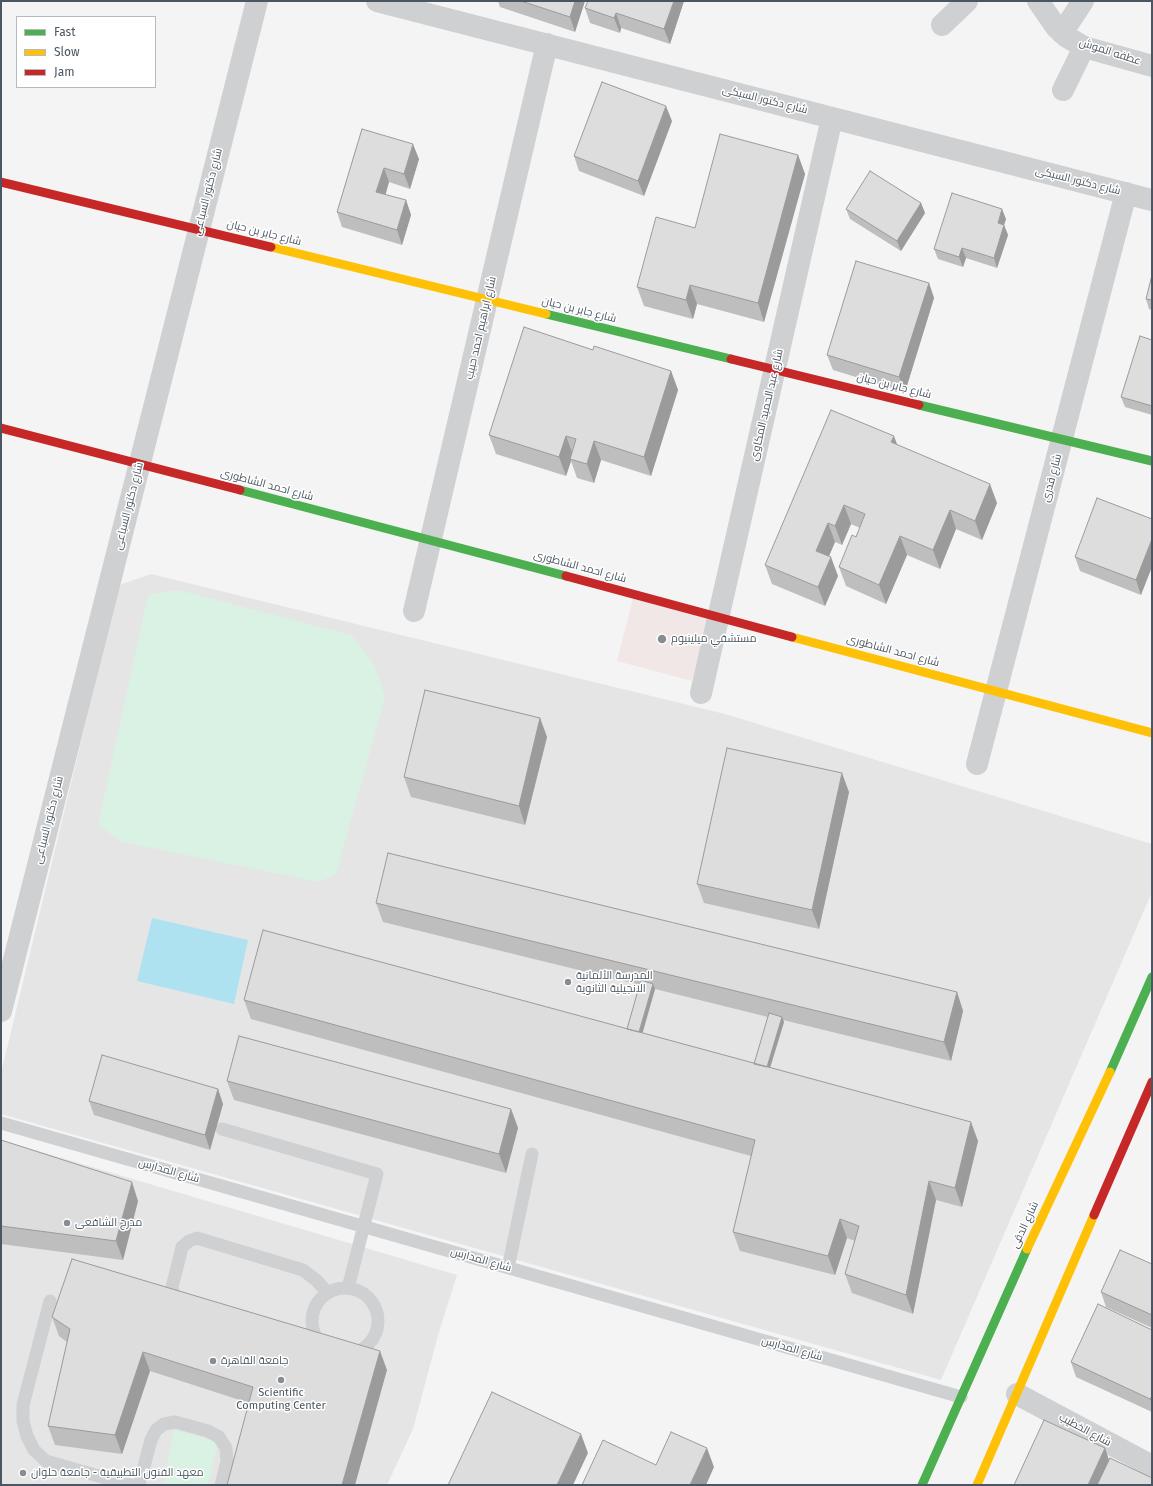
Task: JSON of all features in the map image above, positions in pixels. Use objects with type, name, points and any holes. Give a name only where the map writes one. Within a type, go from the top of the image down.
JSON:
[{"type":"street","name":"شارع دكتور السباعى","points":[[1,1011],[257,1]]},
{"type":"street","name":"شارع دكتور السبكى","points":[[377,1],[1152,200]]},
{"type":"street","points":[[942,25],[967,1]]},
{"type":"street","name":"عطفه الموش","points":[[1038,1],[1056,27],[1062,33],[1084,47],[1152,66]]},
{"type":"street","points":[[1062,33],[1083,1]]},
{"type":"street","name":"شارع ابراهيم احمد حبيب","points":[[414,611],[547,44]]},
{"type":"street","points":[[1063,90],[1084,47]]},
{"type":"street","name":"شارع عبد الحميد المكاوى","points":[[701,693],[832,118]]},
{"type":"street","name":"شارع جابر بن حيان","points":[[1,182],[1152,461]]},
{"type":"street","name":"شارع قدرى","points":[[977,764],[1126,193]]},
{"type":"street","name":"شارع احمد الشاطورى","points":[[1,428],[431,540],[1152,733]]},
{"type":"street","name":"شارع الدقى","points":[[922,1485],[1015,1274],[1118,1055],[1152,977]]},
{"type":"street","points":[[977,1485],[1152,1082]]},
{"type":"street","name":"شارع الخطيب","points":[[1017,1394],[1152,1466]]},
{"type":"lane","name":"شارع المدارس","points":[[1,1123],[961,1397]]},
{"type":"lane","points":[[222,1129],[377,1174],[348,1288]]},
{"type":"lane","points":[[508,1268],[532,1154]]},
{"type":"lane","points":[[194,1306],[180,1303],[175,1299],[172,1287],[182,1247],[189,1241],[198,1238],[303,1270],[316,1280],[328,1293]]},
{"type":"lane","points":[[348,1288],[360,1291],[369,1298],[376,1308],[377,1326],[371,1342],[362,1349],[350,1353],[339,1353],[328,1348],[319,1340],[313,1328],[313,1315],[318,1302],[328,1293],[338,1289],[348,1288]]},
{"type":"lane","points":[[50,1301],[23,1405],[23,1421],[27,1436],[34,1450],[46,1461],[130,1485]]},
{"type":"lane","points":[[304,1336],[319,1340]]},
{"type":"lane","points":[[139,1485],[151,1440],[156,1430],[164,1424],[175,1422],[208,1431],[219,1437],[226,1448],[227,1461],[221,1485]]},
{"type":"shaded area","name":"المدرسة الألمانية الانجيلية الثانوية","points":[[151,574],[725,714],[1152,844],[1152,892],[941,1380],[1,1114],[1,1073],[119,585]]},
{"type":"shaded area","name":"مستشفي ميلينيوم","points":[[633,598],[708,618],[692,681],[617,661]]},
{"type":"shaded area","name":"جامعة القاهرة","points":[[1,1140],[457,1275],[438,1335],[413,1429],[387,1485],[1,1485]]},
{"type":"green space","points":[[178,590],[351,635],[374,664],[385,697],[336,874],[319,882],[122,842],[98,825],[148,595]]},
{"type":"green space","points":[[174,1430],[218,1442],[208,1485],[163,1485]]},
{"type":"water","points":[[152,918],[248,940],[234,1004],[137,981]]},
{"type":"building","points":[[521,1],[575,1],[570,17]]},
{"type":"building","points":[[588,1],[674,1],[664,29],[616,13],[614,18],[585,8]]},
{"type":"building","points":[[602,82],[666,106],[638,181],[574,156]]},
{"type":"building","points":[[362,129],[413,144],[404,174],[384,168],[376,192],[406,200],[397,230],[337,212]]},
{"type":"building","points":[[720,134],[798,155],[758,303],[690,285],[686,300],[637,287],[656,217],[695,228]]},
{"type":"building","points":[[870,171],[921,203],[897,241],[846,209]]},
{"type":"building","points":[[952,193],[1002,209],[998,223],[1004,225],[994,258],[962,248],[959,257],[934,249]]},
{"type":"building","points":[[856,261],[929,283],[899,377],[827,355]]},
{"type":"building","points":[[1152,275],[1152,300],[1146,299]]},
{"type":"building","points":[[524,327],[593,350],[594,346],[671,371],[644,457],[594,441],[587,464],[570,459],[576,439],[566,436],[559,457],[489,435]]},
{"type":"building","points":[[1140,336],[1152,340],[1152,406],[1121,397]]},
{"type":"building","points":[[831,410],[894,436],[891,442],[990,484],[975,521],[950,510],[933,550],[900,536],[879,585],[839,567],[852,535],[856,537],[865,514],[844,505],[835,526],[828,523],[816,551],[831,557],[818,587],[765,565]]},
{"type":"building","points":[[1097,498],[1152,519],[1152,539],[1136,580],[1075,557]]},
{"type":"building","points":[[425,690],[540,718],[519,806],[404,777]]},
{"type":"building","points":[[727,748],[842,773],[812,910],[697,884]]},
{"type":"building","points":[[388,853],[957,992],[944,1042],[376,903]]},
{"type":"building","points":[[263,930],[971,1122],[955,1188],[929,1181],[906,1295],[845,1274],[859,1226],[840,1219],[828,1256],[733,1232],[755,1140],[244,1000]]},
{"type":"building","points":[[641,980],[653,984],[639,1032],[627,1029]]},
{"type":"building","points":[[769,1013],[782,1017],[767,1067],[754,1064]]},
{"type":"building","points":[[239,1036],[511,1109],[499,1154],[227,1081]]},
{"type":"building","points":[[102,1055],[218,1089],[205,1135],[89,1101]]},
{"type":"building","name":"مدرج الشافعى","points":[[1,1140],[132,1182],[116,1241],[1,1226]]},
{"type":"building","points":[[1120,1250],[1152,1264],[1152,1315],[1101,1292]]},
{"type":"building","name":"Scientific Computing Center","points":[[72,1259],[380,1351],[342,1485],[227,1485],[253,1387],[143,1352],[115,1435],[48,1426],[70,1329],[52,1317]]},
{"type":"building","points":[[1098,1304],[1152,1330],[1152,1396],[1150,1399],[1071,1362]]},
{"type":"building","points":[[492,1392],[581,1434],[557,1485],[448,1485]]},
{"type":"building","points":[[1044,1420],[1105,1448],[1088,1485],[1014,1485]]},
{"type":"building","points":[[671,1432],[707,1448],[690,1485],[582,1485],[603,1440],[656,1465]]},
{"type":"building","points":[[1110,1458],[1152,1478],[1152,1485],[1097,1485]]},
{"type":"traffic: fast","points":[[546,314],[731,359]]},
{"type":"traffic: fast","points":[[919,405],[1152,461]]},
{"type":"traffic: fast","points":[[240,490],[566,576]]},
{"type":"traffic: fast","points":[[1110,1072],[1152,977]]},
{"type":"traffic: fast","points":[[922,1485],[1027,1249]]},
{"type":"traffic: slow","points":[[271,247],[546,314]]},
{"type":"traffic: slow","points":[[792,637],[1152,733]]},
{"type":"traffic: slow","points":[[1027,1249],[1110,1072]]},
{"type":"traffic: slow","points":[[977,1485],[1094,1215]]},
{"type":"traffic: jam","points":[[1,182],[271,247]]},
{"type":"traffic: jam","points":[[731,359],[919,405]]},
{"type":"traffic: jam","points":[[1,428],[240,490]]},
{"type":"traffic: jam","points":[[566,576],[792,637]]},
{"type":"traffic: jam","points":[[1094,1215],[1152,1082]]},
{"type":"place","name":"مستشفي ميلينيوم","points":[[662,639]]},
{"type":"place","name":"المدرسة الألمانية الانجيلية الثانوية","points":[[568,982]]},
{"type":"place","name":"مدرج الشافعى","points":[[67,1223]]},
{"type":"place","name":"جامعة القاهرة","points":[[213,1361]]},
{"type":"place","name":"Scientific Computing Center","points":[[281,1380]]},
{"type":"place","name":"معهد الفنون التطبيقية - جامعة حلوان","points":[[23,1473]]}]
